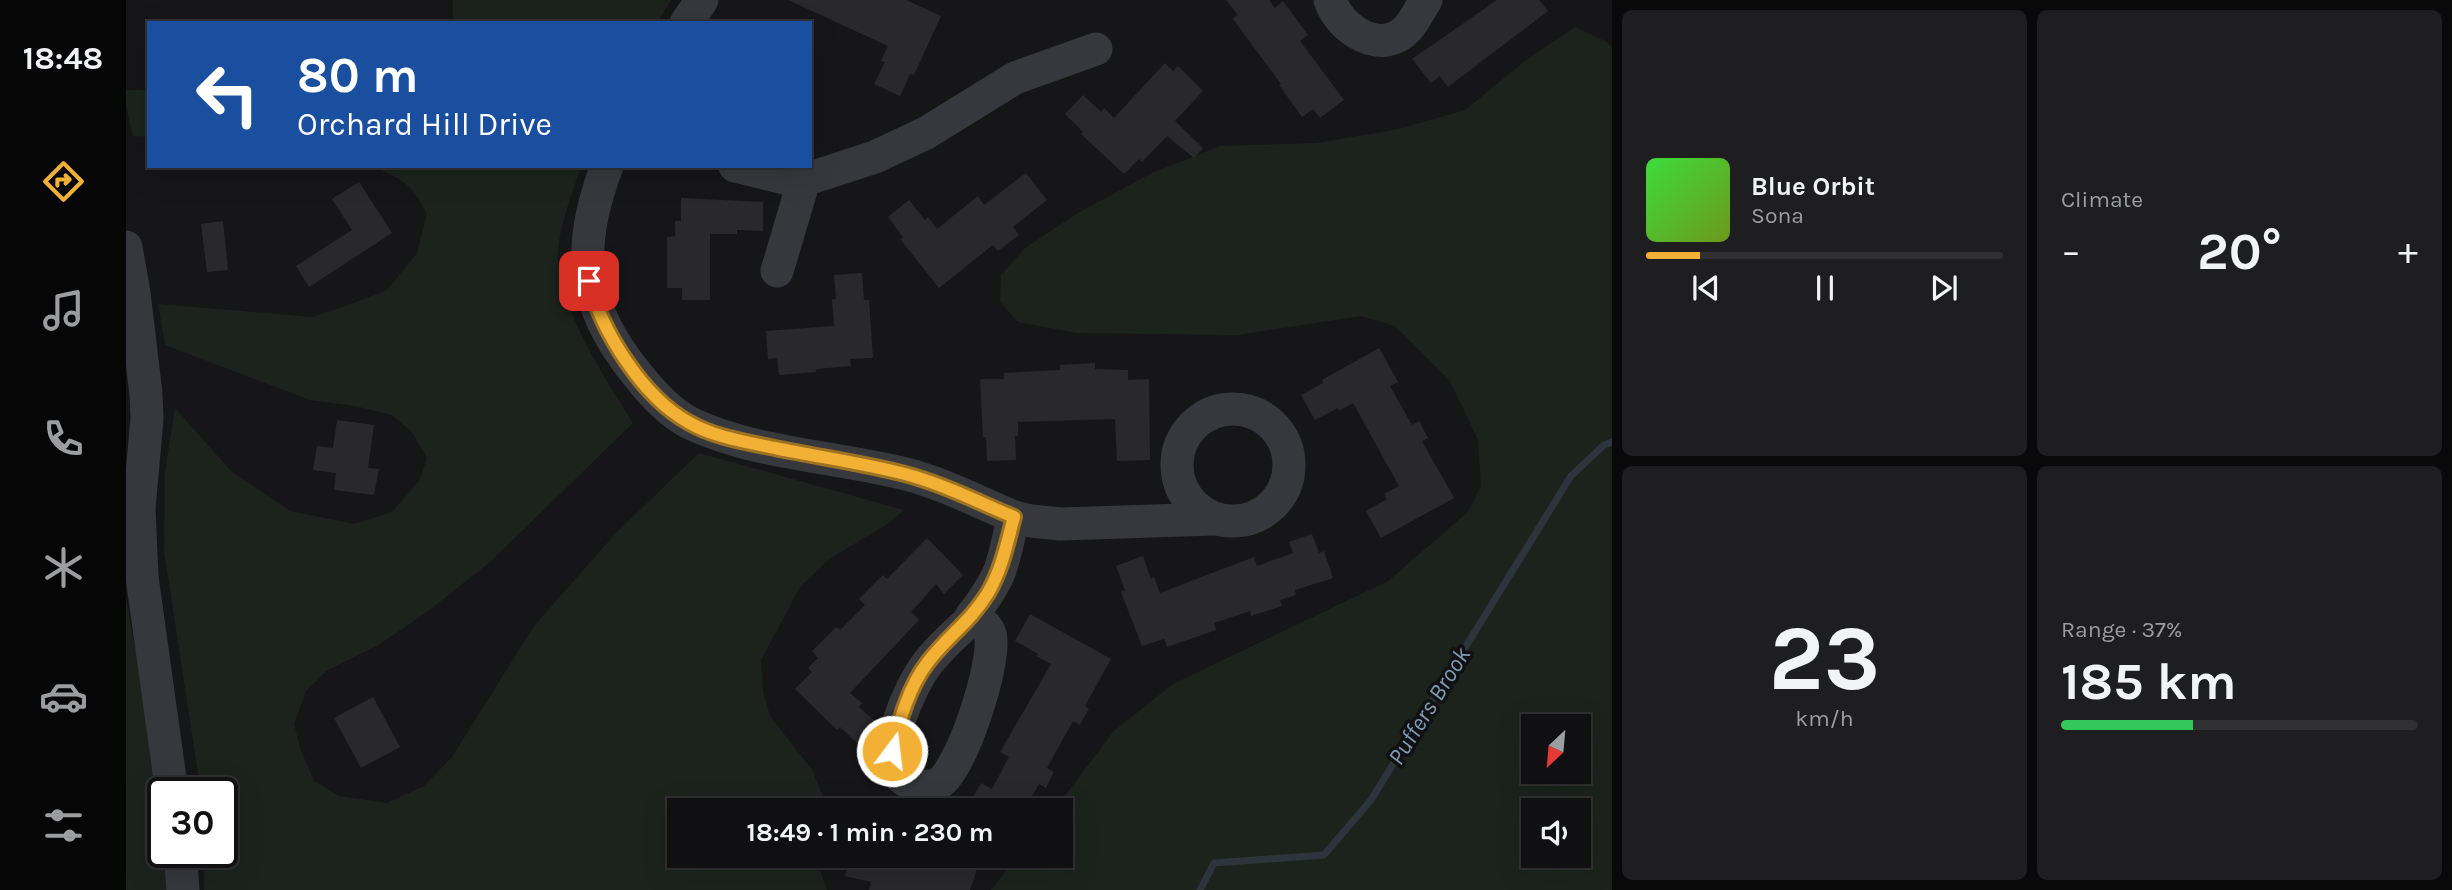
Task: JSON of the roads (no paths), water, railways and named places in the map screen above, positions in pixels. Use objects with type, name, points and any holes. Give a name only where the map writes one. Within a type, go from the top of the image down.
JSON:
[{"type":"street","points":[[687,21],[702,0]]},
{"type":"street","points":[[1330,0],[1348,27],[1371,41],[1391,38],[1407,29],[1426,0]]},
{"type":"street","points":[[743,168],[788,179],[804,180],[875,157],[926,133],[1014,78],[1096,49]]},
{"type":"street","points":[[606,168],[588,230],[587,264],[592,295],[623,357],[643,382],[693,425],[728,438],[907,475],[941,485],[1031,522],[1060,524],[1214,519]]},
{"type":"street","points":[[777,271],[804,180]]},
{"type":"street","points":[[126,247],[146,394],[147,419],[139,508],[142,577],[170,777]]},
{"type":"street","points":[[972,615],[985,625],[991,636],[987,677],[978,705],[958,758],[947,778],[935,785],[912,784],[899,775],[892,751],[908,696],[928,662],[972,615],[999,571],[1014,517]]},
{"type":"street","points":[[181,868],[183,890]]},
{"type":"waterway","name":"Puffers Brook","points":[[1200,890],[1214,863],[1324,855],[1371,800],[1571,476],[1604,445],[1612,442]]}]
